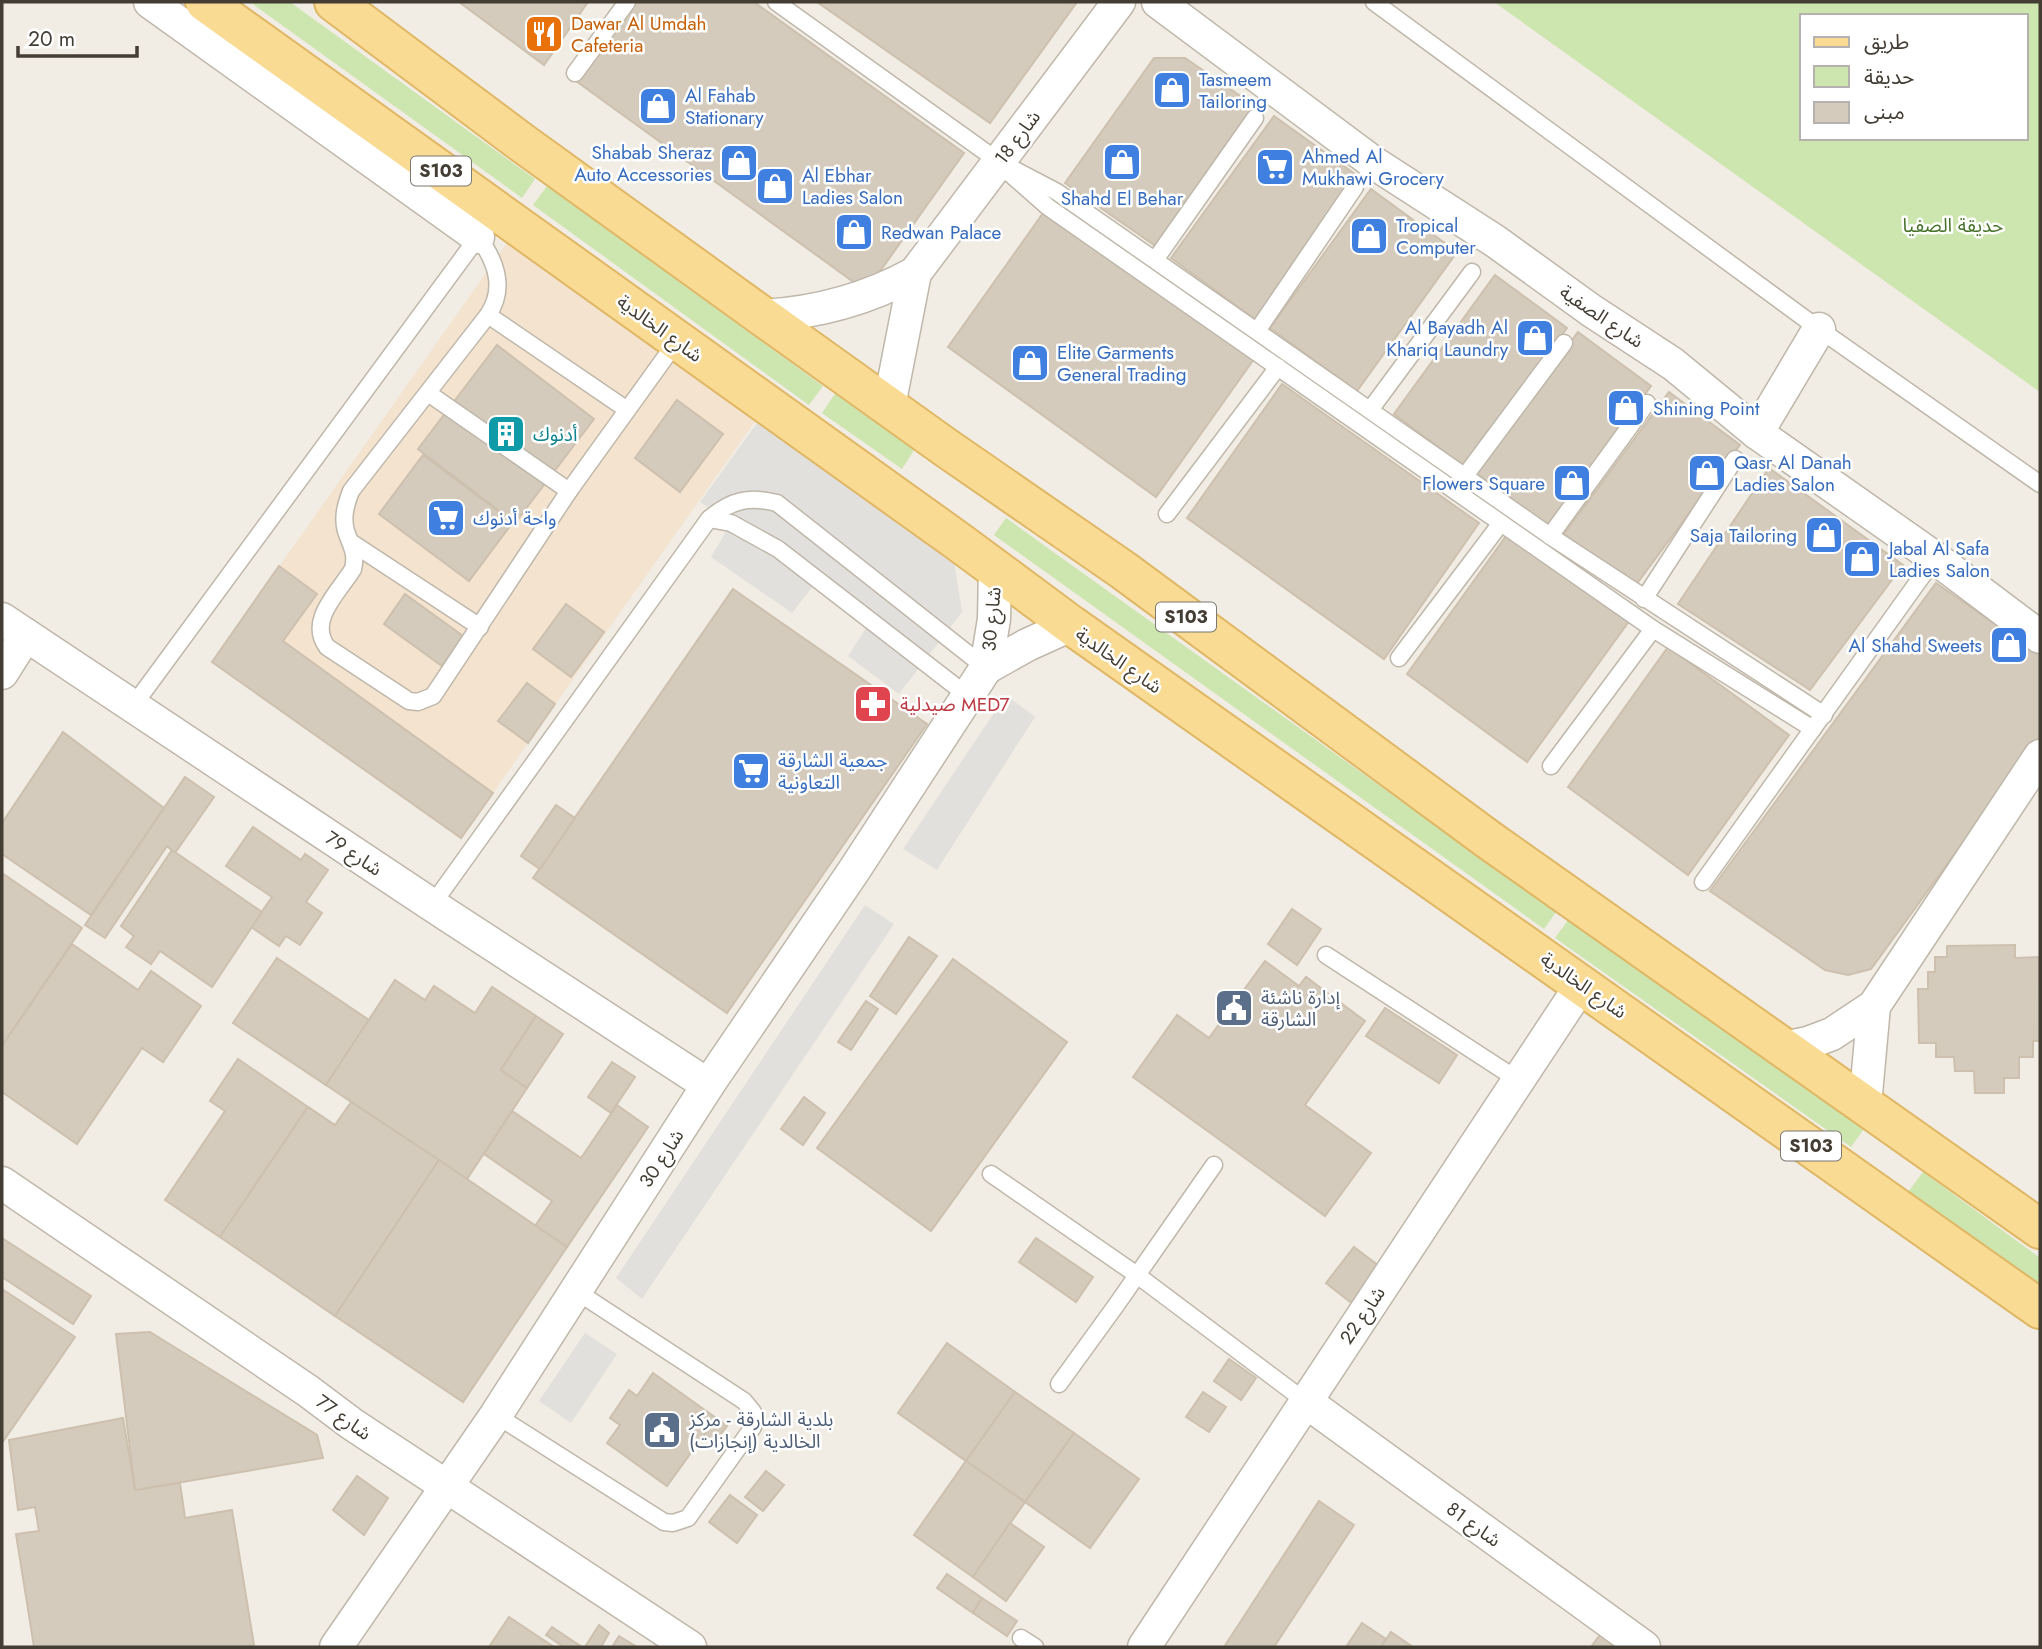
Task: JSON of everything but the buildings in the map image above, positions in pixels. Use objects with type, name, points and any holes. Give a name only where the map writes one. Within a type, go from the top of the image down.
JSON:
[{"type":"main road","name":"شارع الخالدية","points":[[205,2],[1071,625],[2040,1309]]},
{"type":"main road","name":"S103","points":[[334,2],[521,142],[762,316],[1123,570],[1500,848],[2040,1229]]},
{"type":"street","points":[[150,2],[478,237]]},
{"type":"street","name":"شارع 18","points":[[889,406],[915,273],[1119,2]]},
{"type":"street","name":"شارع الصفية","points":[[1158,2],[1374,163],[1495,241],[1673,365],[1757,433],[1935,558],[2040,637]]},
{"type":"street","name":"شارع 18","points":[[762,316],[815,311],[841,305],[891,286],[915,273]]},
{"type":"street","points":[[1757,433],[1819,329]]},
{"type":"street","name":"شارع 30","points":[[336,1647],[496,1415],[708,1085],[853,872],[986,668],[994,619],[995,569]]},
{"type":"street","name":"شارع 30","points":[[986,668],[1071,625]]},
{"type":"street","points":[[2,673],[14,627]]},
{"type":"street","name":"شارع 79","points":[[14,627],[708,1085]]},
{"type":"street","points":[[1784,1048],[1832,1034],[1874,1006],[2040,756]]},
{"type":"street","name":"شارع 22","points":[[1144,1647],[1582,984]]},
{"type":"street","points":[[1866,1105],[1874,1006]]},
{"type":"street","name":"شارع 77","points":[[2,1183],[447,1488],[690,1647]]},
{"type":"street","name":"شارع 81","points":[[1305,1401],[1644,1647]]},
{"type":"lane","points":[[575,74],[627,2]]},
{"type":"lane","points":[[776,2],[998,161],[1057,192],[1550,536],[1824,715]]},
{"type":"lane","points":[[1374,2],[1819,329],[2040,484]]},
{"type":"lane","points":[[1155,260],[1255,117]]},
{"type":"lane","points":[[998,161],[1035,197],[1653,629],[1813,729]]},
{"type":"lane","points":[[1257,331],[1355,187]]},
{"type":"lane","points":[[133,706],[478,237],[489,252],[498,275],[496,299],[488,315],[351,491],[344,517],[355,556],[353,569],[320,620],[321,635],[327,647],[396,695],[418,702],[433,696],[569,491],[677,341]]},
{"type":"lane","points":[[1370,410],[1472,271]]},
{"type":"lane","points":[[488,315],[626,410]]},
{"type":"lane","points":[[1465,476],[1564,342]]},
{"type":"lane","points":[[1167,514],[1278,367]]},
{"type":"lane","points":[[428,393],[569,491]]},
{"type":"lane","points":[[1550,536],[1647,403]]},
{"type":"lane","points":[[1644,599],[1735,459]]},
{"type":"lane","points":[[432,905],[709,519],[737,502],[757,498],[776,503],[986,668]]},
{"type":"lane","points":[[709,519],[731,523],[778,549],[968,696]]},
{"type":"lane","points":[[1399,658],[1501,523]]},
{"type":"lane","points":[[352,542],[480,627]]},
{"type":"lane","points":[[1703,882],[1935,558]]},
{"type":"lane","points":[[1551,766],[1653,629]]},
{"type":"lane","points":[[1326,955],[1518,1080]]},
{"type":"lane","points":[[1059,1384],[1214,1165]]},
{"type":"lane","points":[[991,1174],[1137,1275],[1305,1401]]},
{"type":"lane","points":[[496,1415],[664,1522],[673,1523],[688,1518],[753,1427],[753,1412],[744,1401],[576,1291]]},
{"type":"lane","points":[[1021,1638],[1035,1647]]},
{"type":"shaded area","name":"أدنوك","points":[[507,243],[756,420],[461,838],[212,662]]},
{"type":"shaded area","points":[[757,423],[954,561],[962,612],[899,694],[848,656],[868,625],[814,585],[792,613],[711,557],[731,523],[700,502]]},
{"type":"shaded area","points":[[1006,695],[1035,717],[937,870],[903,849]]},
{"type":"shaded area","points":[[865,905],[894,924],[642,1299],[616,1278]]},
{"type":"shaded area","points":[[585,1333],[617,1354],[571,1423],[539,1401]]},
{"type":"green space","points":[[250,2],[290,2],[535,179],[522,198]]},
{"type":"green space","name":"حديقة الصفيا","points":[[1494,2],[2040,2],[2040,392]]},
{"type":"green space","points":[[547,186],[823,386],[809,405],[533,205]]},
{"type":"green space","points":[[835,394],[914,450],[902,469],[822,413]]},
{"type":"green space","points":[[1006,518],[1556,912],[1544,929],[994,535]]},
{"type":"green space","points":[[1568,920],[1864,1129],[1851,1147],[1555,938]]},
{"type":"green space","points":[[1923,1172],[2040,1258],[2040,1287],[1908,1192]]},
{"type":"place","name":"Dawar Al Umdah Cafeteria","points":[[544,34]]},
{"type":"place","name":"Tasmeem Tailoring","points":[[1172,90]]},
{"type":"place","name":"Al Fahab Stationary","points":[[658,106]]},
{"type":"place","name":"Shahd El Behar","points":[[1122,162]]},
{"type":"place","name":"Shabab Sheraz Auto Accessories","points":[[739,163]]},
{"type":"place","name":"Ahmed Al Mukhawi Grocery","points":[[1275,167]]},
{"type":"place","name":"Al Ebhar Ladies Salon","points":[[775,186]]},
{"type":"place","name":"Redwan Palace","points":[[854,232]]},
{"type":"place","name":"Tropical Computer","points":[[1369,236]]},
{"type":"place","name":"Al Bayadh Al Khariq Laundry","points":[[1535,338]]},
{"type":"place","name":"Elite Garments General Trading","points":[[1030,363]]},
{"type":"place","name":"Shining Point","points":[[1626,408]]},
{"type":"place","name":"أدنوك","points":[[506,434]]},
{"type":"place","name":"Qasr Al Danah Ladies Salon","points":[[1707,473]]},
{"type":"place","name":"Flowers Square","points":[[1572,483]]},
{"type":"place","name":"واحة أدنوك","points":[[446,518]]},
{"type":"place","name":"Saja Tailoring","points":[[1824,535]]},
{"type":"place","name":"Jabal Al Safa Ladies Salon","points":[[1862,559]]},
{"type":"place","name":"Al Shahd Sweets","points":[[2009,645]]},
{"type":"place","name":"صيدلية MED7","points":[[873,704]]},
{"type":"place","name":"جمعية الشارقة التعاونية","points":[[751,771]]},
{"type":"place","name":"إدارة ناشئة الشارقة","points":[[1234,1008]]},
{"type":"place","name":"بلدية الشارقة - مركز الخالدية (إنجازات)","points":[[662,1430]]}]
